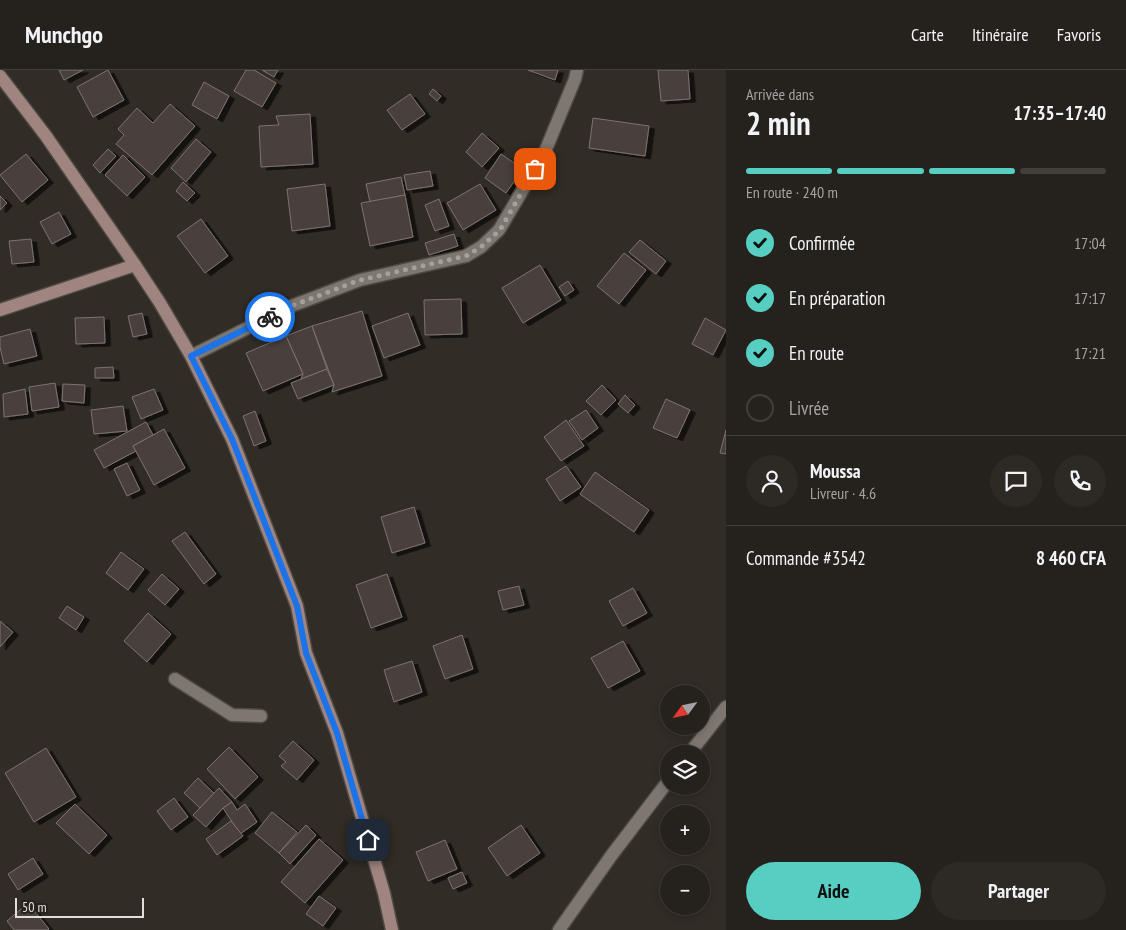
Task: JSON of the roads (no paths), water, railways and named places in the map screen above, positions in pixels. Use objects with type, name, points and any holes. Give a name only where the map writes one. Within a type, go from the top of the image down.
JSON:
[{"type":"main road","points":[[0,76],[46,136],[136,265],[191,356],[232,439],[297,606],[306,653],[337,733],[384,894],[392,930]]},
{"type":"main road","points":[[0,310],[136,265]]},
{"type":"street","points":[[191,356],[294,305],[360,280],[466,256],[481,247],[500,230],[544,154],[576,79],[577,70]]},
{"type":"street","points":[[175,679],[232,715],[261,716]]},
{"type":"street","points":[[696,745],[726,708]]},
{"type":"street","points":[[559,930],[611,856],[660,792]]}]
